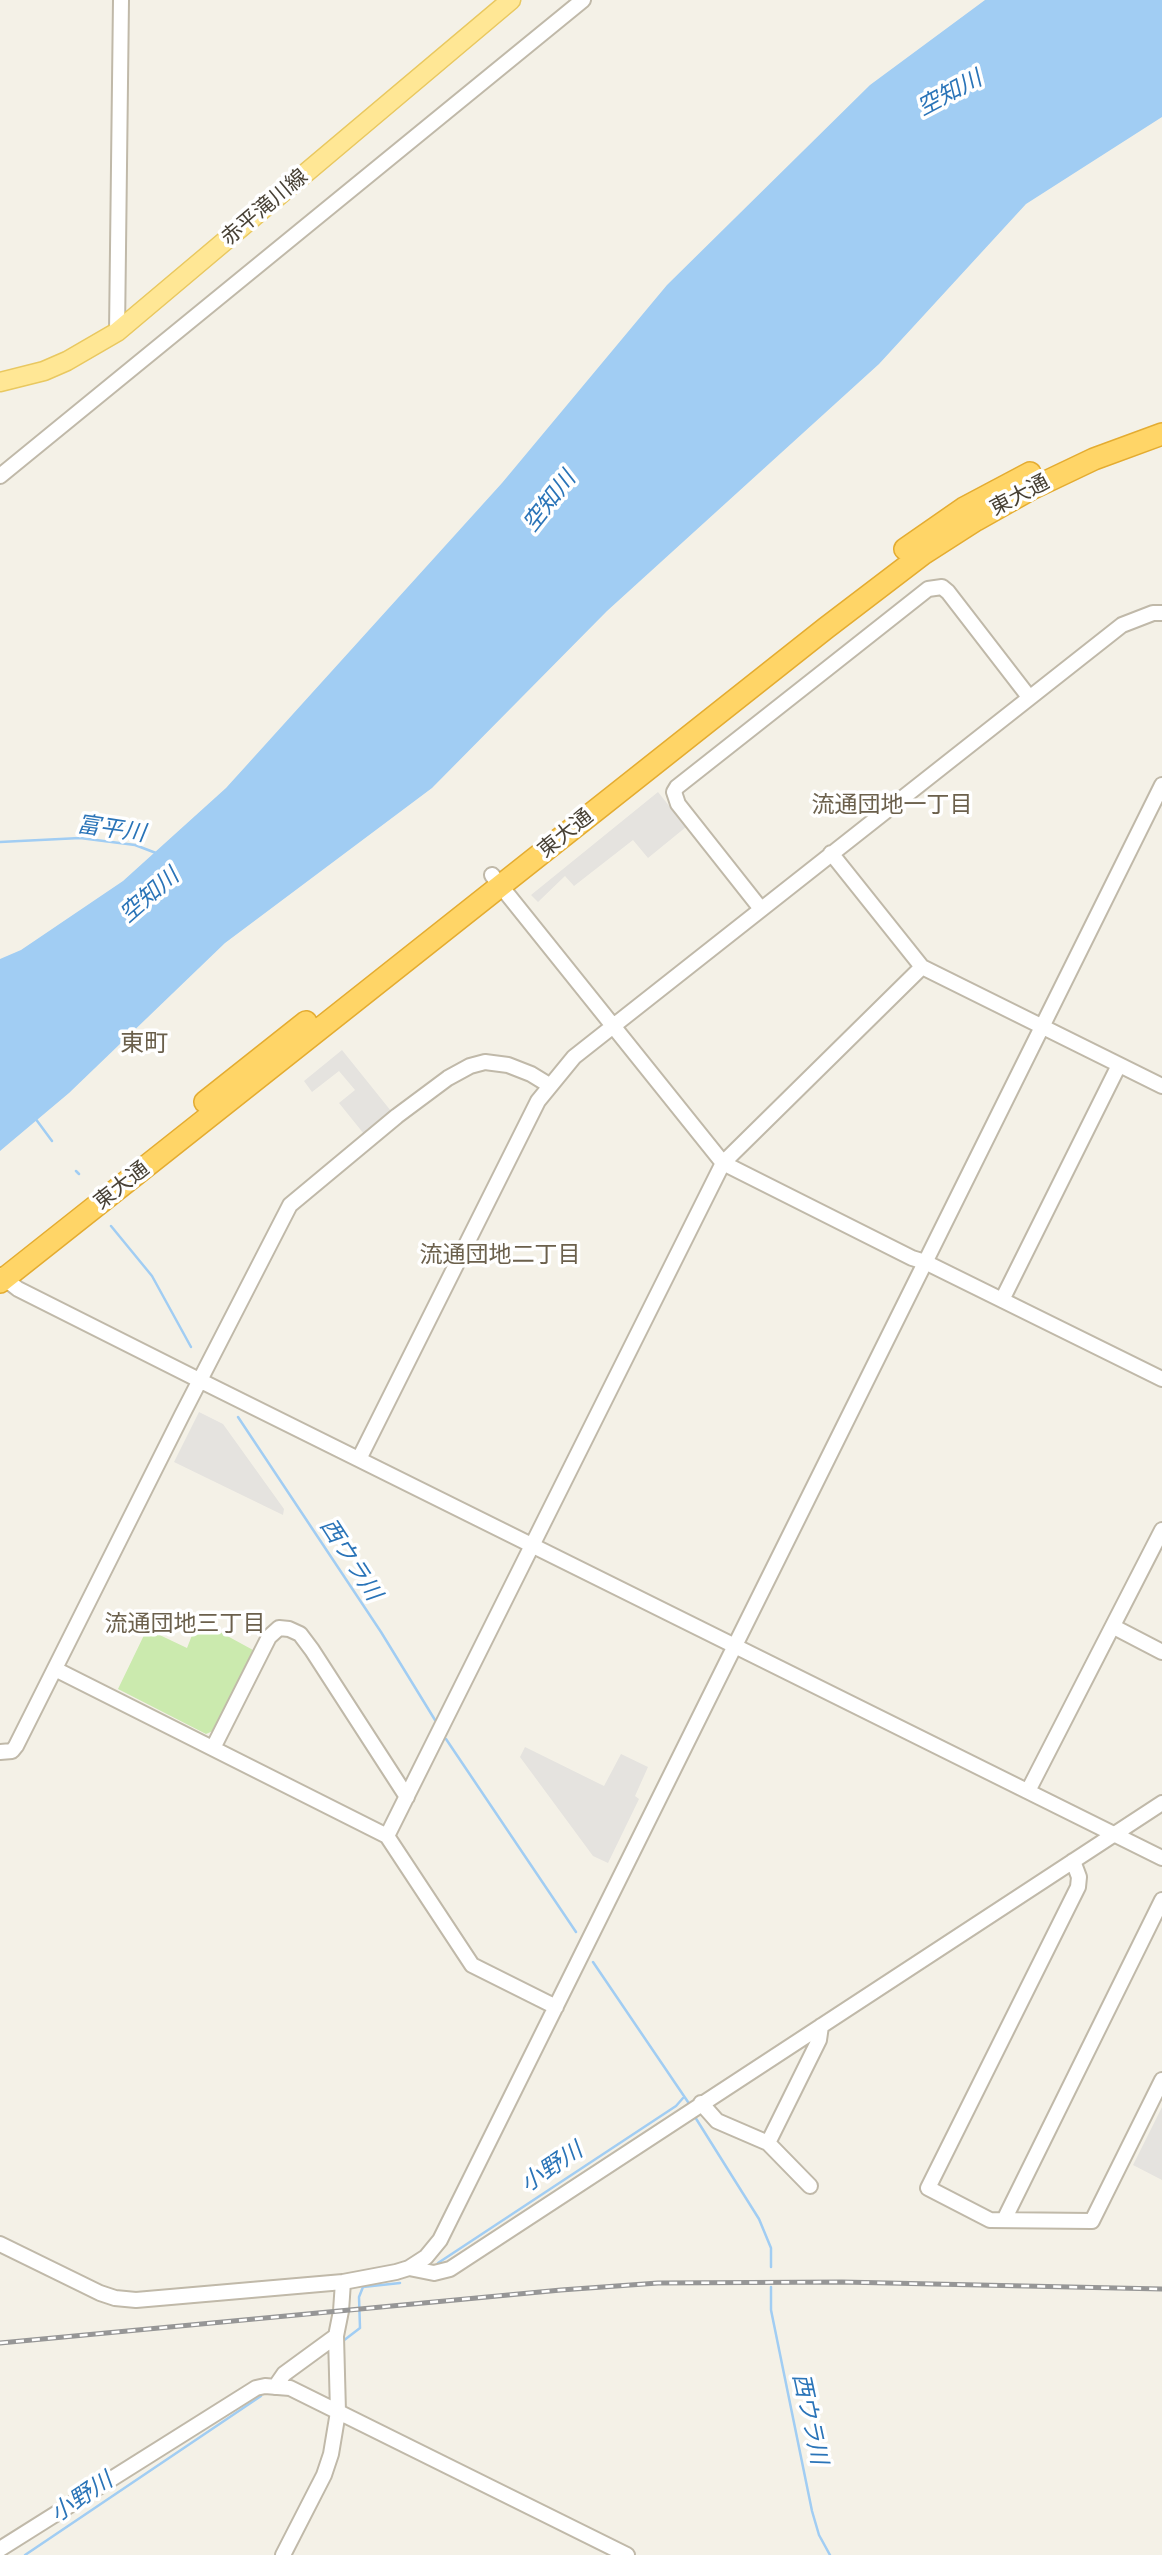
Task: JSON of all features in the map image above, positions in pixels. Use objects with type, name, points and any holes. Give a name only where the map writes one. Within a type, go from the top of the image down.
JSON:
[{"type":"highway","name":"東大通","points":[[1,1275],[497,880],[818,616],[943,522],[1038,469],[1088,446],[1162,419]]},
{"type":"highway","name":"東大通","points":[[497,880],[923,554],[1031,489],[1094,459],[1162,434]]},
{"type":"main road","name":"赤平滝川線","points":[[0,382],[44,371],[117,332],[510,0]]},
{"type":"street","points":[[117,332],[121,0]]},
{"type":"street","points":[[0,476],[583,0]]},
{"type":"street","points":[[761,909],[678,804],[674,792],[677,787],[935,586],[948,592],[1029,697]]},
{"type":"street","points":[[359,1459],[532,1112],[549,1085],[574,1057],[1122,625],[1153,613],[1162,613]]},
{"type":"street","points":[[0,2244],[115,2298],[136,2300],[343,2282],[409,2268],[426,2257],[440,2239],[556,2007],[1162,785]]},
{"type":"street","points":[[831,853],[922,967],[1162,1086]]},
{"type":"street","points":[[497,880],[723,1163],[1162,1379]]},
{"type":"street","points":[[387,1836],[723,1163],[922,967]]},
{"type":"street","points":[[0,1752],[12,1751],[16,1746],[199,1380],[290,1205],[397,1116],[448,1078],[470,1066],[485,1062],[508,1065],[549,1085]]},
{"type":"street","points":[[1002,1300],[1119,1065]]},
{"type":"street","points":[[1,1275],[18,1289],[199,1380],[1162,1858]]},
{"type":"street","points":[[1028,1791],[1162,1530]]},
{"type":"street","points":[[1114,1627],[1162,1652]]},
{"type":"street","points":[[213,1748],[269,1637],[279,1628],[289,1629],[300,1634],[312,1650],[407,1797]]},
{"type":"street","points":[[55,1669],[387,1836],[472,1965],[556,2007]]},
{"type":"street","points":[[409,2268],[434,2273],[450,2269],[1162,1803]]},
{"type":"street","points":[[1073,1861],[1079,1878],[1078,1887],[928,2188],[990,2220],[1092,2221],[1162,2080]]},
{"type":"street","points":[[1004,2220],[1162,1900]]},
{"type":"street","points":[[768,2143],[819,2039],[821,2026]]},
{"type":"street","points":[[701,2103],[717,2121],[768,2143],[810,2186]]},
{"type":"street","points":[[284,2555],[324,2475],[331,2454],[338,2412],[336,2336],[343,2282]]},
{"type":"street","points":[[275,2387],[284,2374],[336,2336]]},
{"type":"street","points":[[0,2549],[256,2388],[275,2387],[290,2388],[626,2555]]},
{"type":"green space","points":[[198,1620],[253,1650],[213,1731],[206,1734],[118,1689],[147,1629],[187,1648]]},
{"type":"shaded area","points":[[658,792],[686,827],[648,858],[633,840],[574,886],[565,876],[538,902],[531,895]]},
{"type":"shaded area","points":[[342,1050],[391,1111],[364,1134],[339,1103],[355,1090],[339,1071],[312,1092],[304,1081]]},
{"type":"shaded area","points":[[199,1412],[223,1424],[284,1509],[283,1515],[174,1462]]},
{"type":"shaded area","points":[[525,1747],[604,1786],[621,1754],[648,1767],[635,1796],[639,1799],[608,1863],[593,1856],[520,1757]]},
{"type":"shaded area","points":[[1162,2107],[1162,2180],[1133,2165]]},
{"type":"water","name":"空知川","points":[[985,0],[1162,0],[1162,117],[1026,204],[879,364],[607,611],[432,788],[225,943],[69,1093],[0,1151],[0,959],[21,950],[123,881],[226,788],[502,483],[667,285],[870,85]]},
{"type":"waterway","name":"富平川","points":[[0,842],[80,838],[135,845],[156,853]]},
{"type":"waterway","name":"西ウラ川","points":[[35,1118],[52,1141]]},
{"type":"waterway","name":"西ウラ川","points":[[76,1171],[79,1174]]},
{"type":"waterway","name":"西ウラ川","points":[[111,1226],[152,1276],[191,1347]]},
{"type":"waterway","name":"西ウラ川","points":[[238,1417],[381,1632],[435,1720]]},
{"type":"waterway","name":"西ウラ川","points":[[446,1739],[576,1932]]},
{"type":"waterway","name":"西ウラ川","points":[[593,1962],[688,2102]]},
{"type":"waterway","name":"小野川","points":[[438,2263],[676,2106],[683,2098]]},
{"type":"waterway","name":"西ウラ川","points":[[695,2117],[759,2219],[771,2248],[771,2267]]},
{"type":"waterway","name":"小野川","points":[[343,2341],[360,2328],[359,2297],[363,2287],[400,2283]]},
{"type":"waterway","name":"西ウラ川","points":[[771,2287],[771,2310],[812,2511],[819,2535],[830,2555]]},
{"type":"waterway","name":"小野川","points":[[323,2354],[329,2350]]},
{"type":"waterway","name":"小野川","points":[[25,2555],[261,2396]]},
{"type":"railway","points":[[0,2343],[658,2283],[842,2282],[1162,2289]]},
{"type":"district","name":"流通団地一丁目","points":[[892,806]]},
{"type":"district","name":"東町","points":[[144,1044]]},
{"type":"district","name":"流通団地二丁目","points":[[500,1256]]},
{"type":"district","name":"流通団地三丁目","points":[[185,1625]]}]
